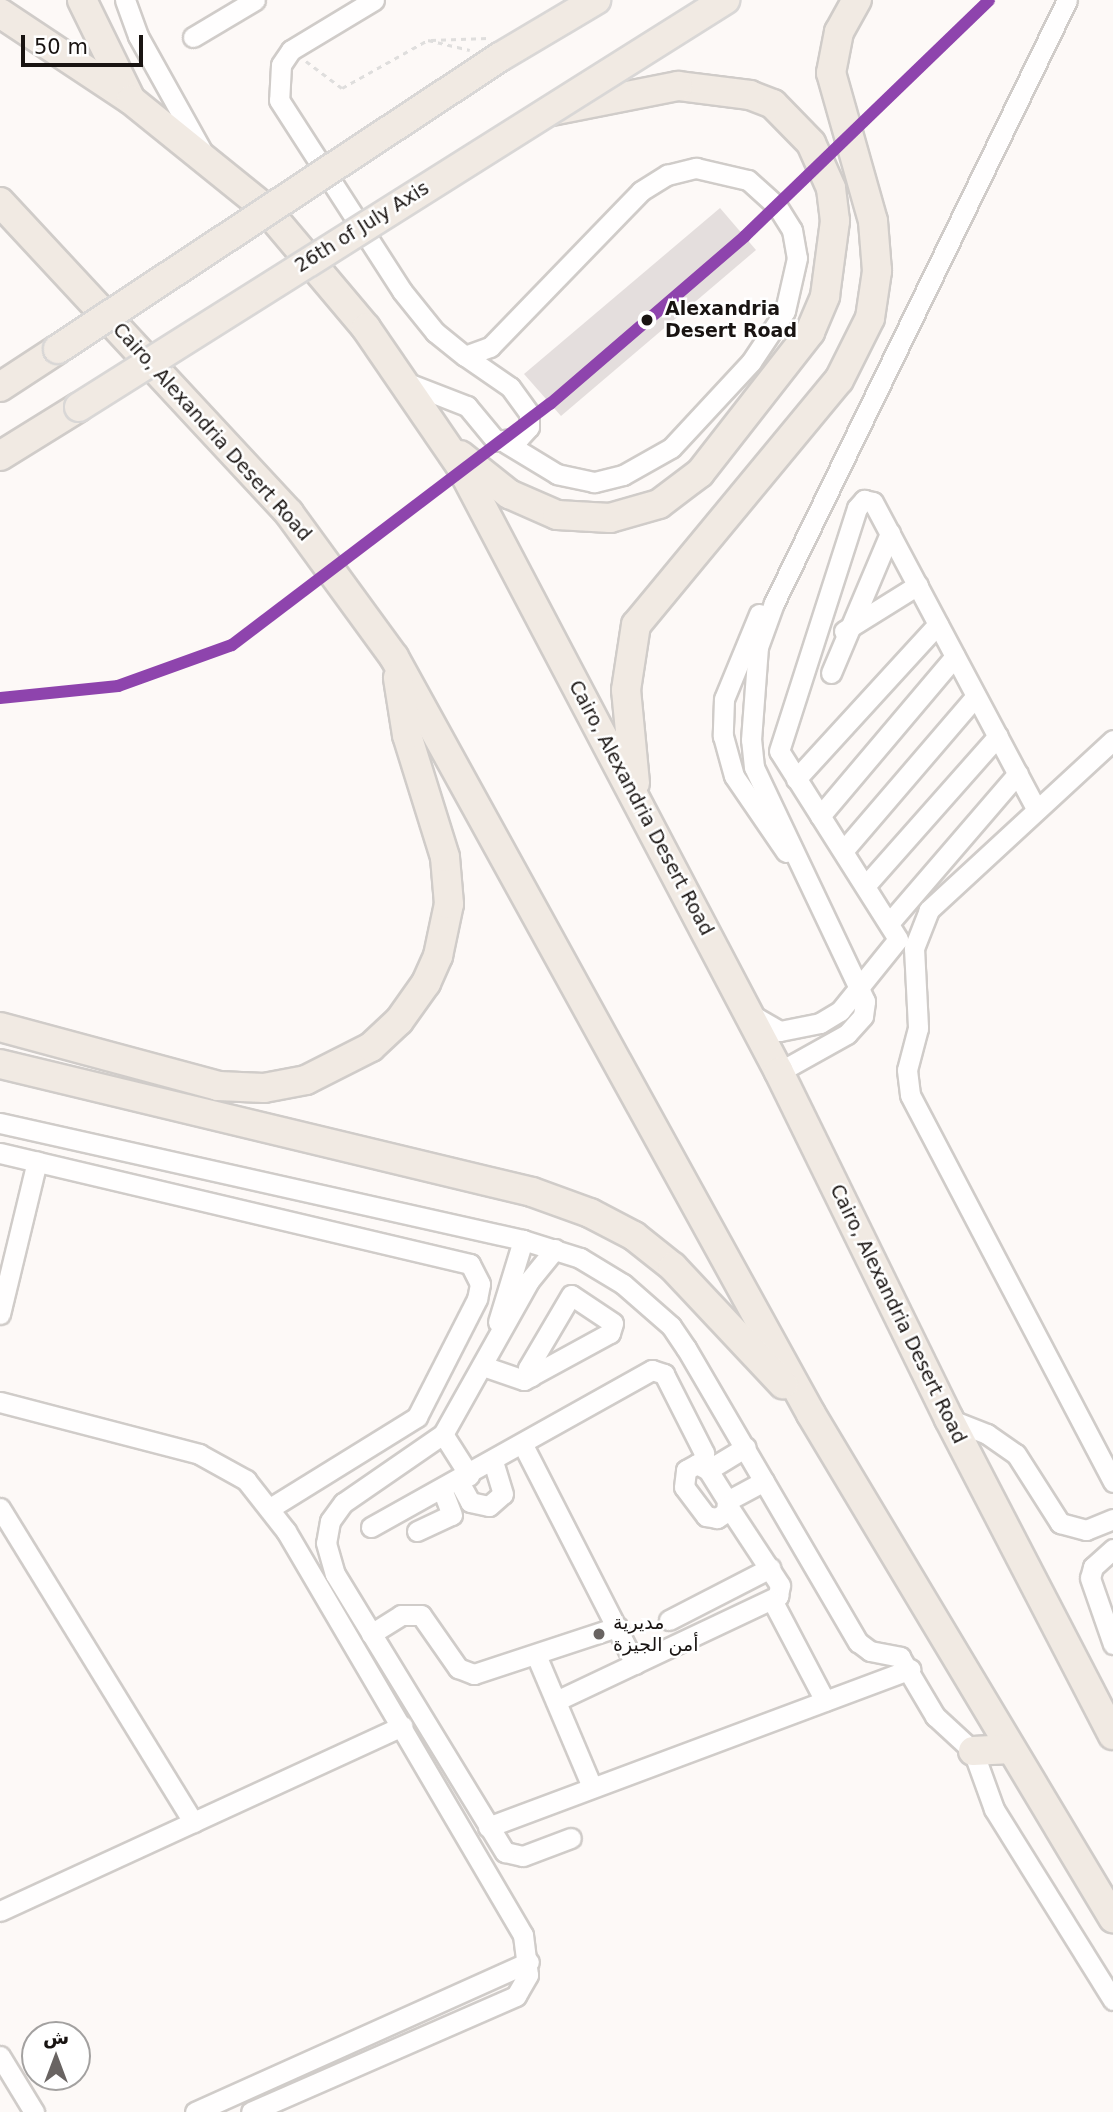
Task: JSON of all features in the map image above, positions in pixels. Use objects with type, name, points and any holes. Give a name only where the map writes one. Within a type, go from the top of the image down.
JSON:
[{"type":"highway","points":[[82,0],[131,100]]},
{"type":"highway","points":[[533,36],[574,0]]},
{"type":"highway","points":[[0,387],[497,48],[533,36],[596,0]]},
{"type":"highway","name":"26th of July Axis","points":[[0,456],[537,114],[725,0]]},
{"type":"highway","points":[[636,796],[626,690],[628,648],[636,625],[839,380],[870,318],[877,271],[873,221],[831,73],[839,32],[857,0]]},
{"type":"highway","name":"Cairo, Alexandria Desert Road","points":[[0,13],[131,100],[204,154],[265,208],[335,286],[444,442],[636,796],[749,1014],[948,1419],[1113,1735]]},
{"type":"highway","points":[[444,442],[509,494],[557,515],[610,518],[659,504],[701,473],[810,332],[830,277],[835,221],[828,180],[811,143],[773,104],[750,95],[678,86],[537,114]]},
{"type":"highway","name":"Cairo, Alexandria Desert Road","points":[[0,202],[289,513],[394,657],[811,1414],[1113,1917]]},
{"type":"highway","points":[[0,1027],[218,1086],[264,1088],[340,1066],[400,1021],[439,956],[449,886],[407,735],[394,657]]},
{"type":"highway","points":[[0,1064],[532,1192],[590,1213],[634,1236],[673,1267],[811,1414]]},
{"type":"highway","points":[[973,1751],[1011,1749]]},
{"type":"street","points":[[125,0],[138,36],[204,154]]},
{"type":"street","points":[[193,37],[255,0]]},
{"type":"street","points":[[374,0],[291,50],[281,65],[279,100],[402,291],[435,332],[510,387],[529,412],[529,427],[506,443]]},
{"type":"street","points":[[779,1072],[856,1026],[865,1001],[862,984],[809,879],[752,754],[758,647],[784,583],[1068,0]]},
{"type":"street","points":[[398,379],[467,405],[488,434],[557,474],[594,482],[623,475],[671,448],[751,362],[785,311],[797,258],[792,230],[777,206],[748,180],[695,168],[667,175],[640,191],[490,347],[465,356]]},
{"type":"street","points":[[749,1014],[780,1031],[801,1030],[841,1011],[896,948],[898,939],[890,922],[796,779],[778,742],[857,508],[864,500],[873,502],[1036,808]]},
{"type":"street","points":[[831,673],[844,631],[890,533]]},
{"type":"street","points":[[784,583],[757,617],[736,661],[724,699],[723,736],[734,776],[760,821],[809,879]]},
{"type":"street","points":[[844,631],[918,585]]},
{"type":"street","points":[[796,779],[938,624]]},
{"type":"street","points":[[820,816],[955,656]]},
{"type":"street","points":[[843,850],[976,696]]},
{"type":"street","points":[[866,885],[998,736]]},
{"type":"street","points":[[1113,740],[937,898],[923,922],[912,965],[918,1012],[907,1083],[1113,1482]]},
{"type":"street","points":[[890,922],[1018,773]]},
{"type":"street","points":[[0,1123],[523,1240],[555,1249],[601,1270],[671,1326],[746,1447],[858,1642],[870,1651],[900,1657],[910,1669],[935,1716],[973,1751],[994,1810],[1113,2000]]},
{"type":"street","points":[[0,1153],[460,1259],[477,1273],[477,1298],[417,1417],[271,1508]]},
{"type":"street","points":[[0,1314],[37,1161]]},
{"type":"street","points":[[523,1240],[498,1333],[483,1366],[443,1434],[343,1503],[330,1521],[330,1564],[505,1852],[517,1857],[571,1838]]},
{"type":"street","points":[[498,1333],[555,1249]]},
{"type":"street","points":[[483,1366],[518,1381],[531,1376],[613,1332],[613,1323],[571,1295],[528,1368],[531,1376]]},
{"type":"street","points":[[371,1527],[657,1370],[704,1453],[706,1468],[781,1587],[772,1600],[556,1702]]},
{"type":"street","points":[[0,1402],[217,1460],[246,1480],[271,1508],[510,1909],[529,1962],[526,1983],[516,1996],[251,2112]]},
{"type":"street","points":[[948,1419],[987,1434],[1016,1454],[1060,1523],[1086,1530],[1113,1519]]},
{"type":"street","points":[[443,1434],[456,1481],[470,1502],[489,1507],[503,1493],[493,1462]]},
{"type":"street","points":[[523,1445],[635,1664]]},
{"type":"street","points":[[746,1447],[706,1468],[686,1469],[684,1487],[712,1519],[723,1516],[727,1503],[764,1481]]},
{"type":"street","points":[[417,1531],[452,1515],[456,1481]]},
{"type":"street","points":[[0,1508],[193,1822]]},
{"type":"street","points":[[1113,1549],[1093,1567],[1090,1577],[1113,1644]]},
{"type":"street","points":[[669,1620],[770,1567]]},
{"type":"street","points":[[772,1600],[825,1701]]},
{"type":"street","points":[[371,1634],[401,1615],[421,1615],[468,1673],[536,1655],[617,1627]]},
{"type":"street","points":[[536,1655],[592,1787]]},
{"type":"street","points":[[488,1827],[910,1669]]},
{"type":"street","points":[[0,1912],[402,1726]]},
{"type":"street","points":[[195,2112],[529,1962]]},
{"type":"street","points":[[0,2056],[34,2112]]},
{"type":"path","points":[[291,50],[342,88],[428,40],[497,48]]},
{"type":"path","points":[[428,40],[497,48]]},
{"type":"building","name":"Alexandria Desert Road","points":[[720,208],[756,250],[561,416],[524,374]]},
{"type":"transit line","points":[[0,698],[118,686],[232,645],[550,404],[745,236],[989,0]]},
{"type":"place","name":"Alexandria Desert Road","points":[[647,320]]},
{"type":"place","name":"مديرية أمن الجيزة","points":[[599,1634]]}]
